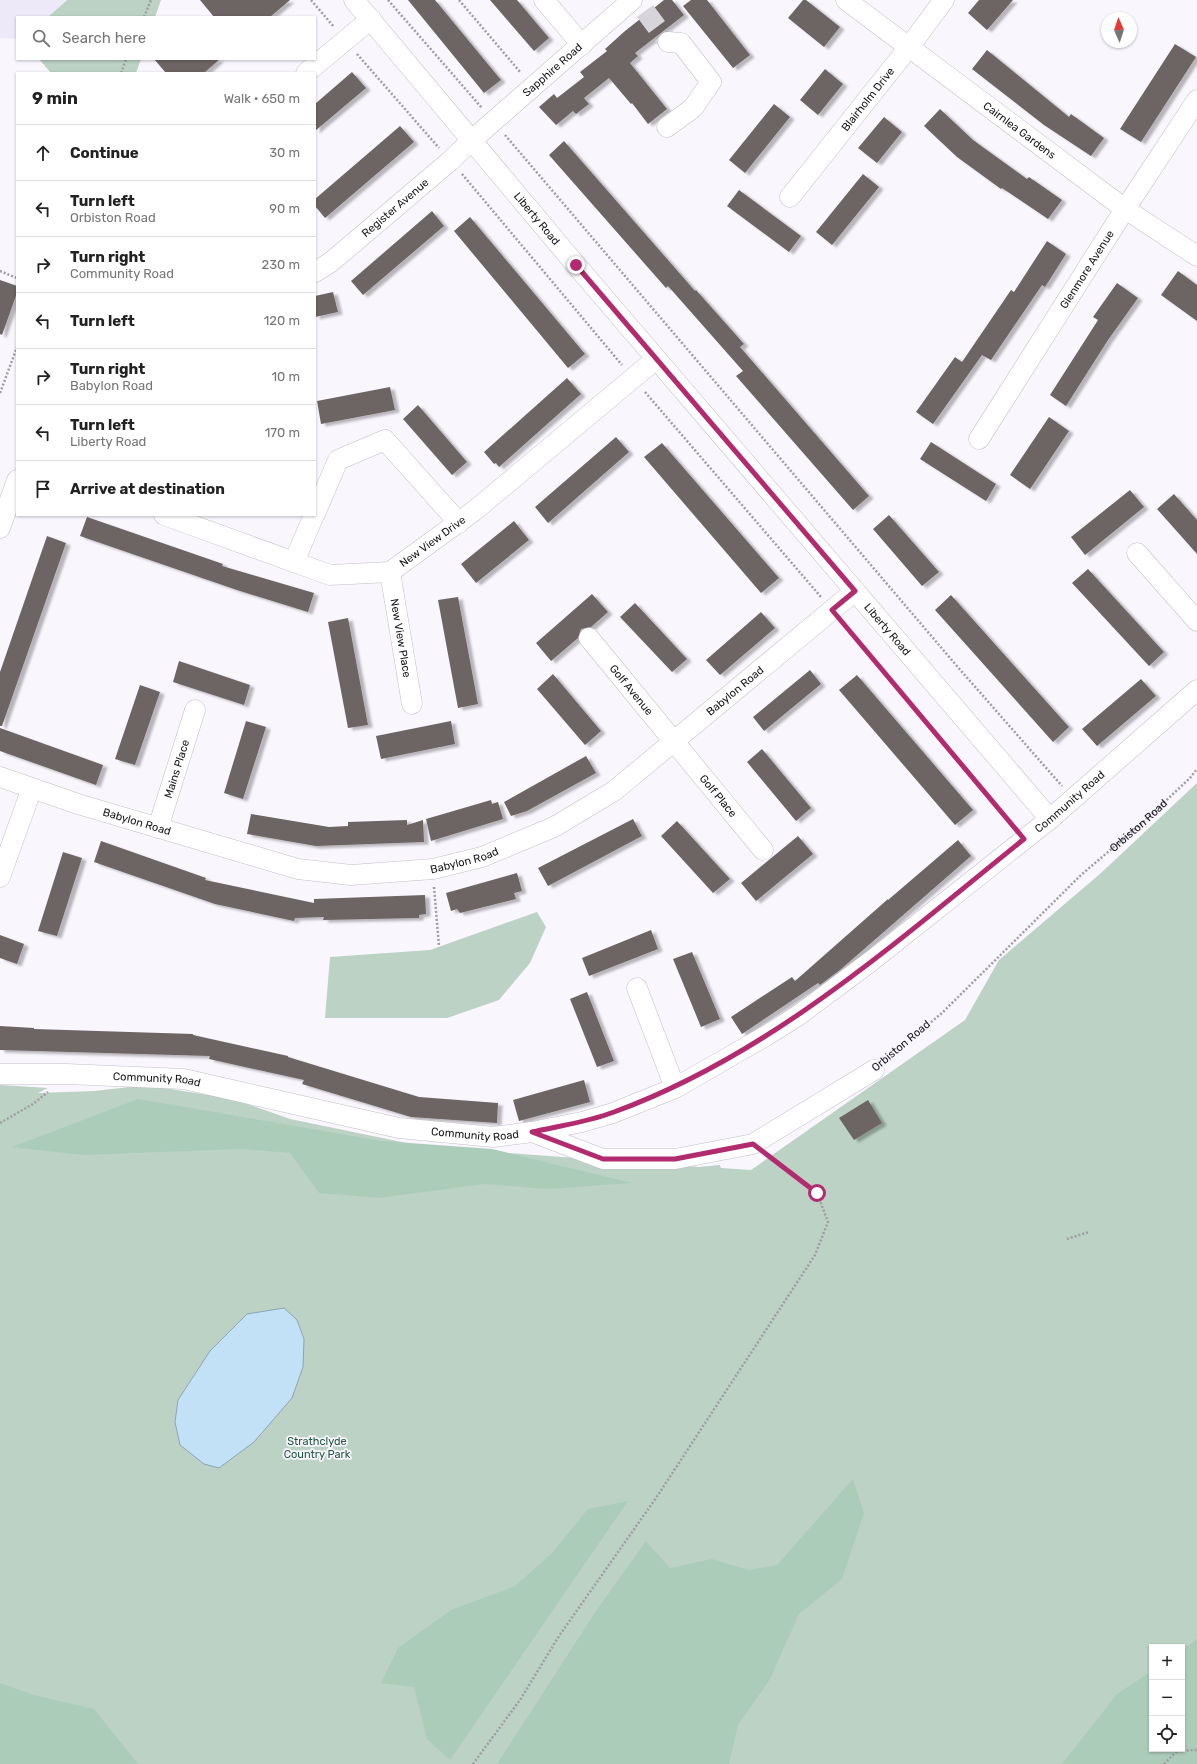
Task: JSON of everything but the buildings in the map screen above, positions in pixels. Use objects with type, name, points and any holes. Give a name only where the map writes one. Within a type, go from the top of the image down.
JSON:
[{"type":"street","name":"Liberty Road","points":[[354,0],[576,265],[1050,818]]},
{"type":"street","points":[[544,0],[582,45]]},
{"type":"street","name":"Cairnlea Gardens","points":[[846,0],[1125,209],[1197,256]]},
{"type":"street","name":"Blairholm Drive","points":[[790,197],[909,47],[944,0]]},
{"type":"street","name":"Sapphire Road","points":[[472,140],[582,45],[638,4]]},
{"type":"street","points":[[307,72],[371,20]]},
{"type":"street","points":[[667,127],[693,108],[711,82],[681,43],[668,42]]},
{"type":"street","name":"Glenmore Avenue","points":[[979,439],[1125,209],[1197,100]]},
{"type":"street","name":"Register Avenue","points":[[316,271],[331,262],[450,161],[472,140]]},
{"type":"street","name":"New View Drive","points":[[167,516],[330,575],[390,572],[474,511],[656,359]]},
{"type":"street","points":[[316,512],[338,460],[385,440],[459,522]]},
{"type":"street","points":[[0,528],[16,483]]},
{"type":"street","points":[[294,562],[314,516]]},
{"type":"street","points":[[1137,553],[1197,621]]},
{"type":"street","name":"New View Place","points":[[390,572],[412,704]]},
{"type":"street","name":"Babylon Road","points":[[0,777],[78,804],[298,869],[351,875],[432,869],[482,857],[554,828],[614,791],[855,591]]},
{"type":"street","name":"Golf Avenue","points":[[589,638],[673,742]]},
{"type":"street","name":"Community Road","points":[[0,1074],[66,1074],[184,1079],[399,1128],[493,1137],[532,1132],[582,1122],[613,1113],[675,1088],[799,1016],[870,962],[1050,818],[1197,690]]},
{"type":"street","name":"Mains Place","points":[[158,828],[195,710]]},
{"type":"street","name":"Golf Place","points":[[673,742],[763,850]]},
{"type":"street","points":[[0,877],[32,788]]},
{"type":"street","points":[[637,988],[675,1088]]},
{"type":"street","name":"Orbiston Road","points":[[532,1132],[603,1159],[675,1159],[753,1144],[874,1070]]},
{"type":"path","points":[[144,16],[151,0]]},
{"type":"path","points":[[311,0],[832,610],[1024,839]]},
{"type":"path","points":[[388,0],[494,121],[956,665],[1073,799]]},
{"type":"path","points":[[459,0],[533,87]]},
{"type":"path","points":[[121,72],[126,60]]},
{"type":"path","points":[[0,271],[16,278]]},
{"type":"path","points":[[0,394],[16,350]]},
{"type":"path","name":"Orbiston Road","points":[[874,1070],[942,1013],[1081,875],[1142,823],[1190,778],[1197,769]]},
{"type":"path","points":[[434,886],[439,946]]},
{"type":"path","points":[[0,1123],[33,1104],[50,1091]]},
{"type":"path","points":[[474,1764],[520,1700],[559,1636],[656,1498],[815,1255],[828,1222],[817,1193],[753,1144]]},
{"type":"path","points":[[1067,1239],[1089,1232]]},
{"type":"path","points":[[1164,1764],[1177,1751],[1197,1750]]},
{"type":"shaded area","points":[[0,0],[66,0],[49,16],[16,16],[16,39],[0,38]]},
{"type":"green space","points":[[67,0],[161,0],[155,16],[49,16]]},
{"type":"green space","points":[[40,60],[141,60],[136,72],[50,72]]},
{"type":"green space","name":"Strathclyde Country Park","points":[[1197,783],[1197,1764],[0,1764],[0,1085],[48,1088],[38,1093],[95,1091],[146,1085],[233,1099],[290,1119],[426,1147],[699,1167],[720,1165],[721,1168],[751,1170],[965,1020],[999,960],[1101,873]]},
{"type":"green space","points":[[537,912],[546,927],[530,963],[499,1000],[447,1018],[325,1018],[330,957],[430,950]]},
{"type":"green space","points":[[138,1099],[382,1141],[492,1149],[632,1183],[547,1189],[485,1184],[378,1198],[319,1193],[290,1153],[240,1149],[83,1155],[12,1147]]},
{"type":"green space","points":[[853,1479],[864,1513],[842,1579],[799,1614],[770,1679],[738,1725],[729,1764],[497,1764],[596,1611],[646,1541],[670,1568],[712,1559],[749,1570],[777,1565]]},
{"type":"green space","points":[[628,1501],[450,1760],[427,1739],[414,1687],[381,1683],[398,1648],[451,1610],[515,1586],[552,1553],[588,1509]]},
{"type":"green space","points":[[1197,1639],[1197,1764],[1062,1764],[1117,1694],[1149,1673],[1149,1752],[1185,1752],[1185,1648]]},
{"type":"green space","points":[[0,1683],[34,1695],[94,1709],[138,1764],[0,1764]]},
{"type":"water","points":[[284,1308],[297,1320],[304,1339],[303,1367],[292,1398],[254,1442],[219,1468],[204,1464],[180,1445],[175,1422],[178,1400],[210,1351],[247,1314]]},
{"type":"tunnel","points":[[645,11],[668,42]]},
{"type":"route","points":[[576,265],[855,591],[832,610],[1024,839],[870,962],[799,1016],[764,1037],[675,1088],[594,1119],[532,1132],[603,1159],[675,1159],[753,1144],[817,1193]]}]
